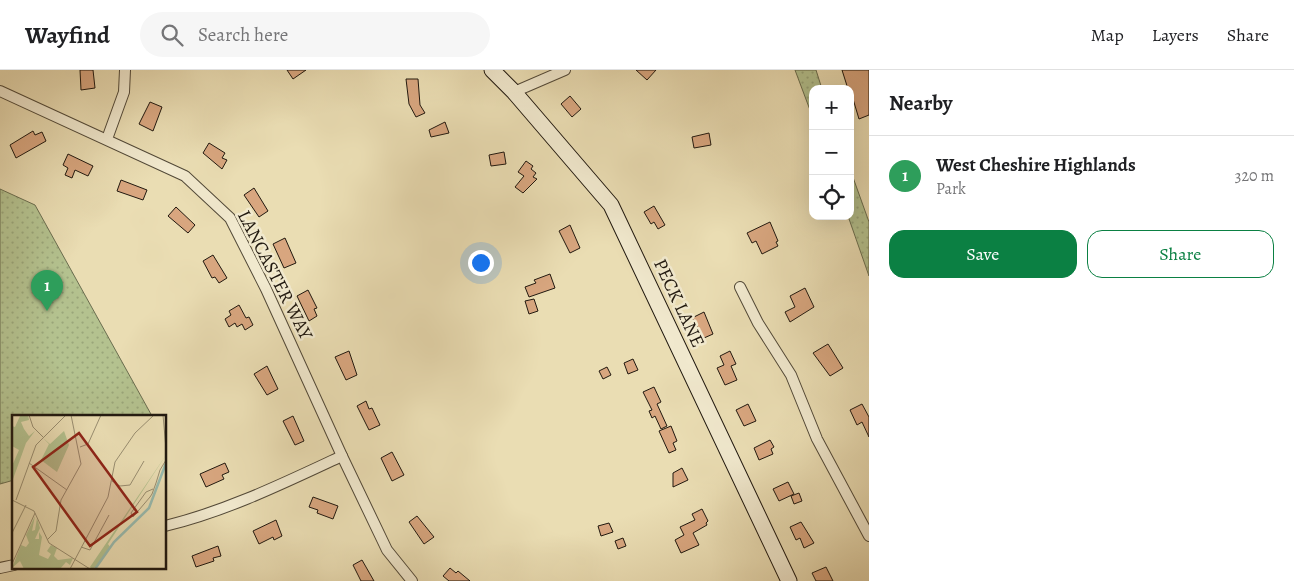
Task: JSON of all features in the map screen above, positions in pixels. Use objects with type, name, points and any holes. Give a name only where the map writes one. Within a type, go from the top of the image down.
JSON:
[{"type":"street","points":[[107,139],[124,92],[125,70]]},
{"type":"street","name":"PECK LANE","points":[[492,70],[514,92],[611,205],[789,581]]},
{"type":"street","points":[[514,92],[565,70]]},
{"type":"street","name":"LANCASTER WAY","points":[[0,91],[185,176],[230,218],[266,289],[387,550],[412,581]]},
{"type":"street","points":[[740,287],[758,323],[791,375],[817,439],[869,536]]},
{"type":"street","points":[[166,526],[194,519],[240,503],[342,456]]},
{"type":"green space","points":[[795,70],[816,70],[821,85],[809,85],[809,107]]},
{"type":"green space","points":[[854,180],[869,222],[869,276],[849,220],[854,220]]},
{"type":"green space","points":[[0,189],[35,205],[151,415],[12,415],[12,481],[0,484]]},
{"type":"building","points":[[80,70],[93,70],[95,88],[81,90]]},
{"type":"building","points":[[287,70],[306,70],[293,79]]},
{"type":"building","points":[[636,70],[656,70],[647,80]]},
{"type":"building","points":[[842,70],[869,70],[869,115],[859,119],[854,102],[854,85],[847,85]]},
{"type":"building","points":[[406,79],[418,79],[420,105],[425,113],[416,117],[409,104]]},
{"type":"building","points":[[570,96],[581,109],[572,117],[561,104]]},
{"type":"building","points":[[150,102],[162,107],[153,131],[139,124]]},
{"type":"building","points":[[445,122],[449,133],[431,137],[429,130]]},
{"type":"building","points":[[33,131],[35,135],[42,132],[46,141],[16,158],[10,145]]},
{"type":"building","points":[[709,133],[711,145],[694,148],[692,137]]},
{"type":"building","points":[[209,143],[225,153],[222,158],[227,160],[222,169],[203,153]]},
{"type":"building","points":[[504,152],[506,164],[491,166],[489,155]]},
{"type":"building","points":[[68,154],[93,166],[88,176],[75,170],[72,178],[65,175],[68,168],[63,165]]},
{"type":"building","points":[[526,161],[533,166],[531,169],[536,173],[533,177],[537,179],[523,193],[515,187],[524,176],[518,172]]},
{"type":"building","points":[[121,180],[147,190],[143,200],[117,191]]},
{"type":"building","points":[[254,188],[268,211],[259,217],[244,195]]},
{"type":"building","points":[[654,206],[665,225],[658,229],[654,222],[651,224],[644,212]]},
{"type":"building","points":[[176,207],[195,225],[188,233],[168,216]]},
{"type":"building","points":[[770,222],[778,241],[776,242],[778,246],[762,254],[756,241],[752,243],[747,233]]},
{"type":"building","points":[[570,225],[580,248],[570,253],[559,231]]},
{"type":"building","points":[[285,238],[296,263],[284,268],[273,244]]},
{"type":"building","points":[[213,255],[227,278],[219,283],[215,277],[212,278],[203,261]]},
{"type":"building","points":[[550,274],[555,288],[529,297],[525,287],[536,283],[534,280]]},
{"type":"building","points":[[805,288],[814,307],[790,322],[785,312],[795,307],[790,296]]},
{"type":"building","points":[[308,290],[317,308],[314,309],[317,316],[309,321],[297,296]]},
{"type":"building","points":[[534,299],[538,311],[529,314],[525,301]]},
{"type":"building","points":[[239,305],[246,318],[249,317],[253,325],[245,330],[242,324],[237,327],[235,323],[229,327],[225,319],[231,315],[229,311]]},
{"type":"building","points":[[704,312],[713,334],[704,338],[692,318]]},
{"type":"building","points":[[828,344],[843,368],[830,376],[813,353]]},
{"type":"building","points":[[349,351],[357,375],[346,380],[335,357]]},
{"type":"building","points":[[730,351],[736,364],[731,366],[737,380],[725,385],[717,368],[724,365],[720,356]]},
{"type":"building","points":[[633,359],[638,370],[628,374],[624,363]]},
{"type":"building","points":[[267,366],[278,389],[267,395],[254,374]]},
{"type":"building","points":[[607,367],[611,375],[603,379],[599,371]]},
{"type":"building","points":[[654,387],[661,402],[657,404],[667,426],[661,429],[655,416],[652,418],[649,411],[652,410],[643,392]]},
{"type":"building","points":[[366,401],[369,409],[372,408],[380,425],[369,430],[357,406]]},
{"type":"building","points":[[748,404],[756,421],[744,426],[736,410]]},
{"type":"building","points":[[862,404],[869,417],[869,437],[862,422],[857,425],[850,410]]},
{"type":"building","points":[[293,416],[304,441],[295,445],[283,421]]},
{"type":"building","points":[[671,426],[677,441],[673,443],[676,450],[669,453],[659,431]]},
{"type":"building","points":[[770,440],[774,447],[771,449],[773,454],[759,460],[754,448]]},
{"type":"building","points":[[392,452],[404,475],[392,481],[381,458]]},
{"type":"building","points":[[225,463],[229,472],[222,475],[224,479],[206,487],[200,474]]},
{"type":"building","points":[[682,468],[688,480],[673,487],[673,473]]},
{"type":"building","points":[[788,482],[794,494],[779,501],[773,489]]},
{"type":"building","points":[[799,493],[802,501],[794,504],[791,496]]},
{"type":"building","points":[[313,497],[338,506],[333,519],[317,513],[318,510],[309,507]]},
{"type":"building","points":[[702,509],[708,521],[707,525],[693,533],[699,545],[681,553],[675,540],[684,535],[680,527],[695,520],[692,514]]},
{"type":"building","points":[[417,516],[434,537],[424,544],[409,522]]},
{"type":"building","points":[[276,520],[282,536],[274,540],[273,537],[259,544],[253,531]]},
{"type":"building","points":[[801,522],[814,543],[804,548],[800,538],[796,540],[790,527]]},
{"type":"building","points":[[609,523],[613,532],[601,536],[598,526]]},
{"type":"building","points":[[623,538],[626,546],[618,549],[615,541]]},
{"type":"building","points":[[218,546],[221,556],[213,558],[214,561],[196,567],[192,556]]},
{"type":"building","points":[[362,560],[374,581],[361,581],[353,565]]},
{"type":"building","points":[[826,567],[833,581],[816,581],[812,573]]},
{"type":"building","points":[[450,568],[456,573],[458,571],[470,581],[449,581],[443,576]]},
{"type":"place","name":"West Cheshire Highlands","points":[[47,311]]}]
